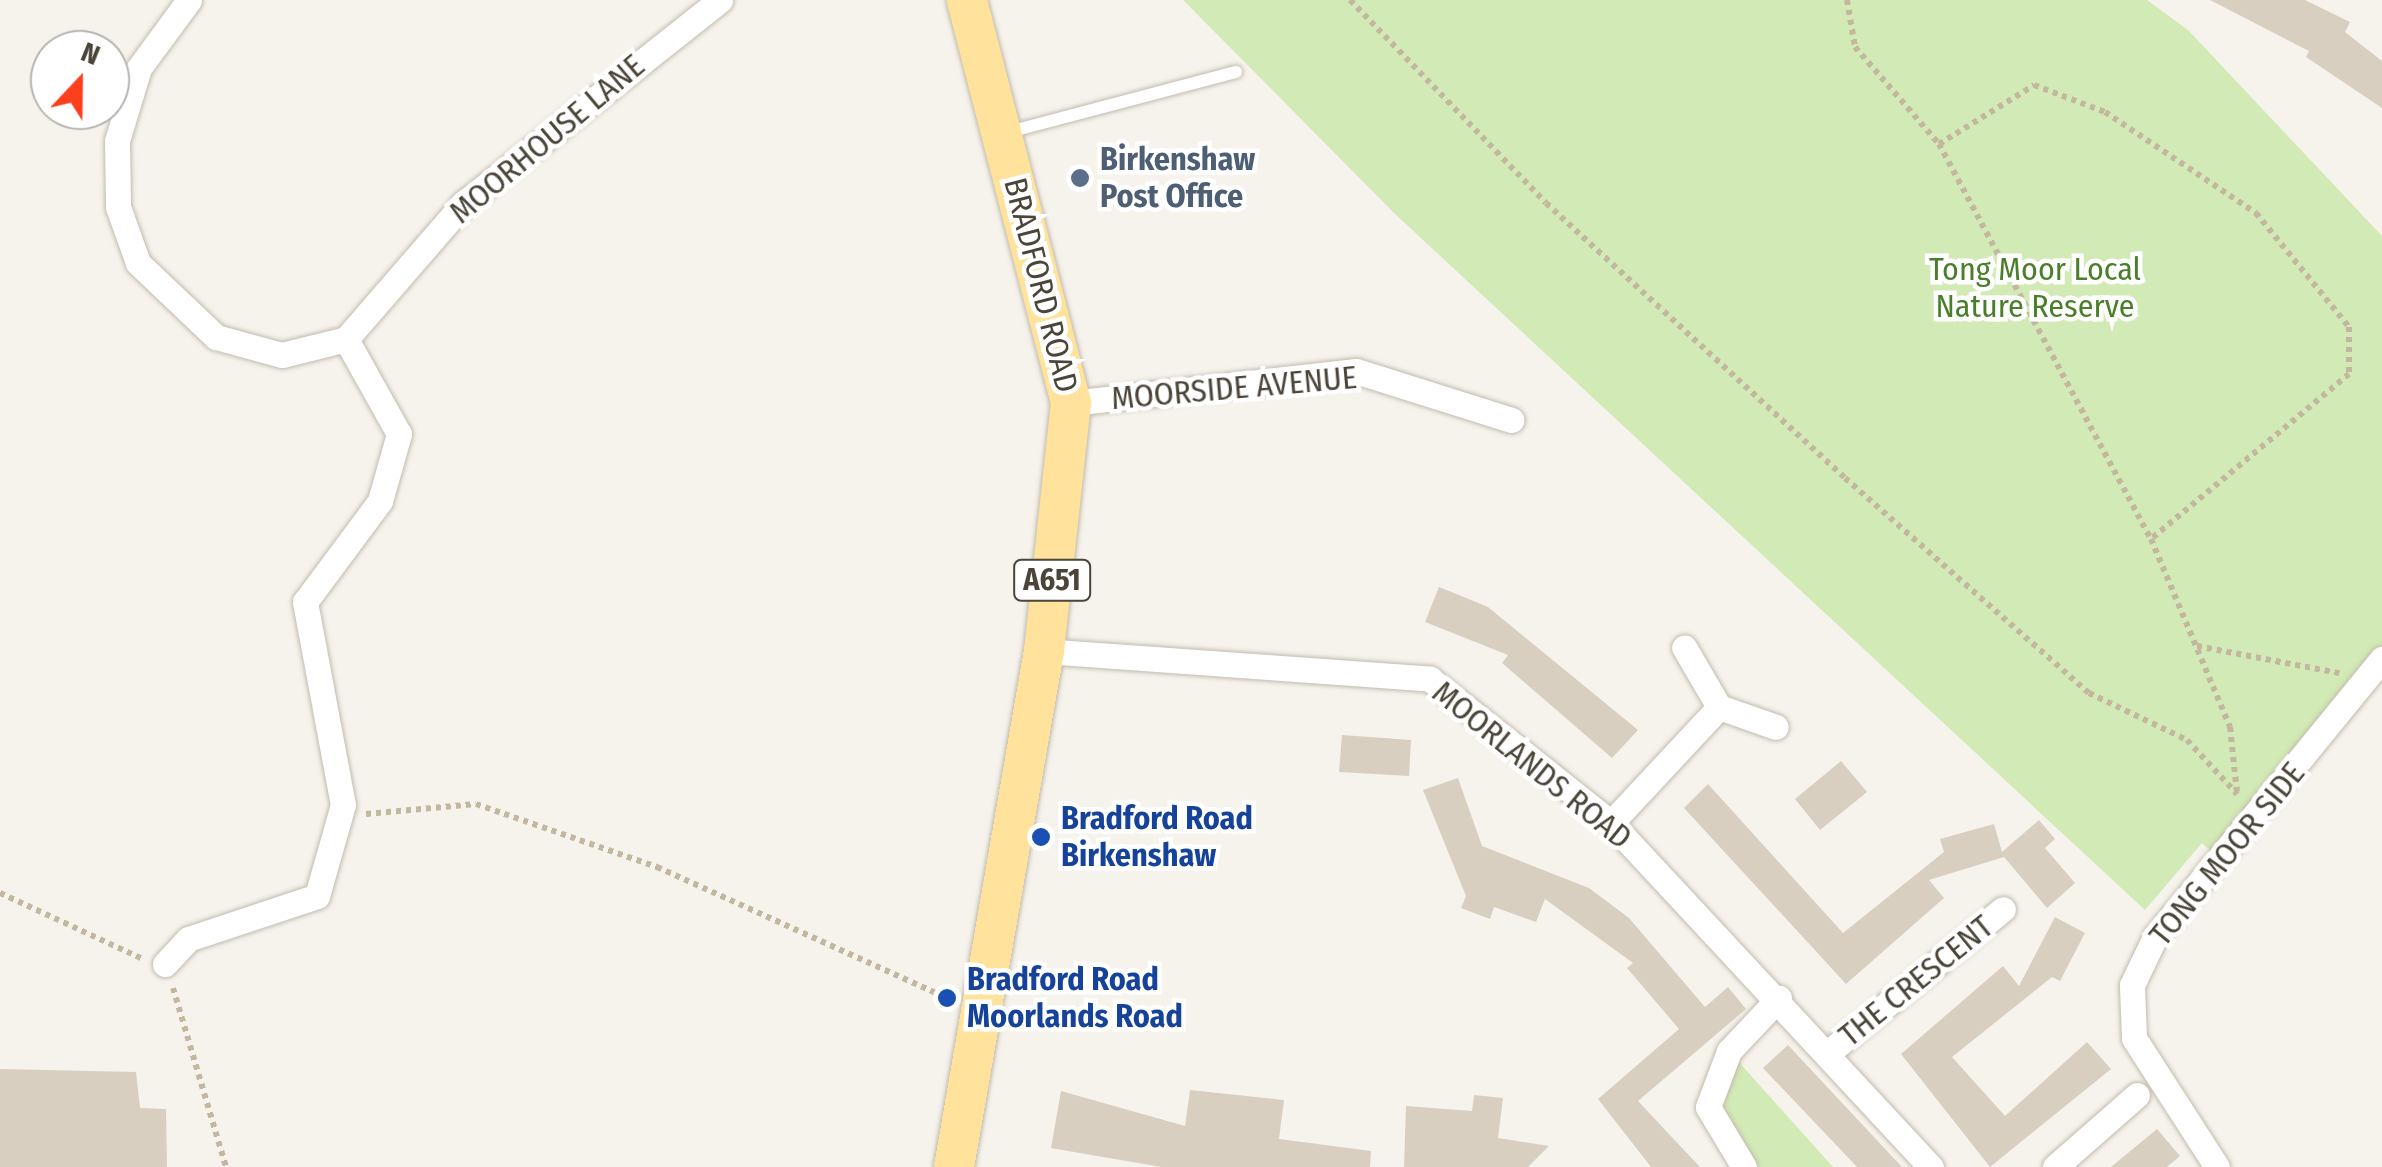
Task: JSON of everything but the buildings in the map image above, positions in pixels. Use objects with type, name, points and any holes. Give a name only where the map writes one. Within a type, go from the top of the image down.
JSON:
[{"type":"main road","name":"BRADFORD ROAD","points":[[954,1167],[1044,651],[1071,403],[967,0]]},
{"type":"street","points":[[165,964],[188,939],[317,896],[340,817],[304,602],[380,501],[399,434],[346,339],[282,355],[216,337],[138,263],[118,207],[117,141],[139,68],[189,0]]},
{"type":"street","name":"MOORHOUSE LANE","points":[[346,339],[464,202],[720,0]]},
{"type":"street","name":"MOORSIDE AVENUE","points":[[1071,403],[1356,371],[1511,420]]},
{"type":"street","points":[[1684,647],[1719,708],[1776,726]]},
{"type":"street","name":"MOORLANDS ROAD","points":[[1044,651],[1430,679],[1611,822],[1829,1052],[1931,1167]]},
{"type":"street","name":"TONG MOOR SIDE","points":[[2217,1167],[2134,1038],[2132,985],[2155,937],[2242,837],[2382,658]]},
{"type":"street","points":[[1611,822],[1719,708]]},
{"type":"street","name":"THE CRESCENT","points":[[1829,1052],[2003,909]]},
{"type":"street","points":[[1744,1167],[1708,1107],[1730,1051],[1778,998]]},
{"type":"street","points":[[2055,1167],[2137,1095]]},
{"type":"lane","points":[[1002,133],[1236,72]]},
{"type":"path","points":[[1350,0],[1546,203],[1845,478],[2089,693],[2187,740],[2237,794]]},
{"type":"path","points":[[1847,0],[1855,47],[1939,144],[2151,539],[2230,727],[2242,837]]},
{"type":"path","points":[[1939,144],[2034,85],[2105,112],[2256,213],[2349,328],[2349,374],[2151,539]]},
{"type":"path","points":[[2197,646],[2364,678]]},
{"type":"path","points":[[340,817],[476,804],[657,867],[981,1014]]},
{"type":"path","points":[[0,892],[119,954],[165,964],[226,1167]]},
{"type":"green space","name":"Tong Moor Local Nature Reserve","points":[[1183,0],[2147,0],[2188,30],[2382,236],[2382,675],[2230,869],[2202,843],[2145,910],[1395,214]]},
{"type":"green space","points":[[1729,1051],[1833,1167],[1744,1167],[1708,1107]]},
{"type":"place","name":"Birkenshaw Post Office","points":[[1080,178]]},
{"type":"place","name":"Bradford Road Birkenshaw","points":[[1041,837]]},
{"type":"place","name":"Bradford Road Moorlands Road","points":[[947,998]]}]
